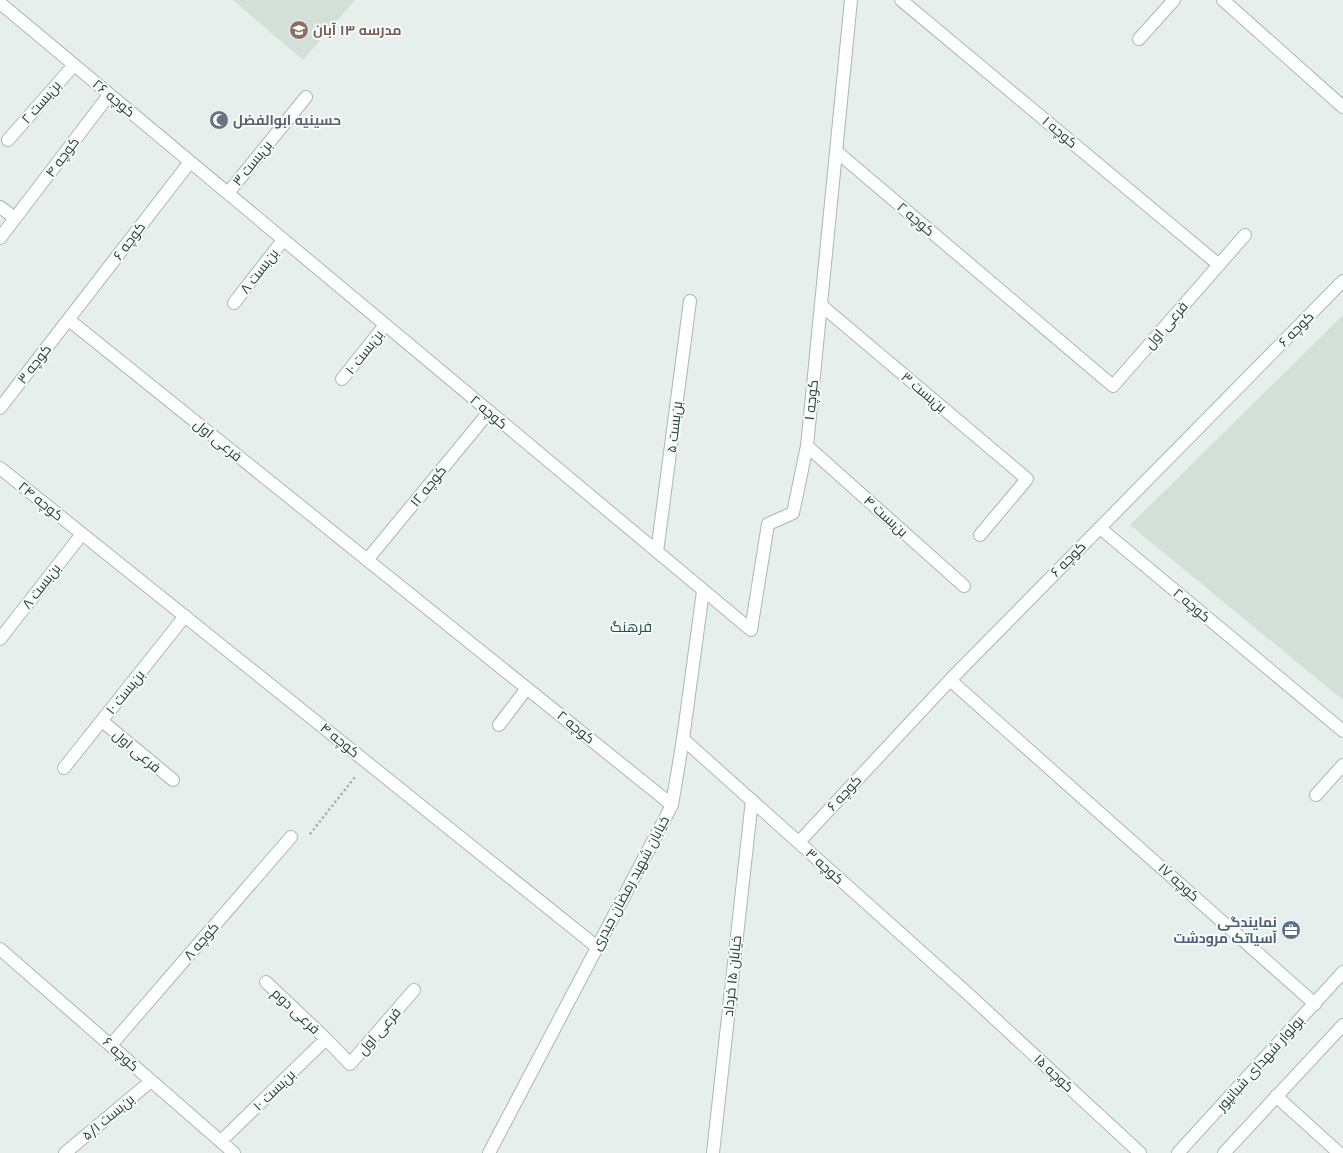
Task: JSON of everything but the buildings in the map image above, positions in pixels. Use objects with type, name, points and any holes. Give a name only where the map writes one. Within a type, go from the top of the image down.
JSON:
[{"type":"street","points":[[836,151],[851,0]]},
{"type":"street","name":"کوچه ۱","points":[[901,0],[1219,265]]},
{"type":"street","points":[[1139,39],[1174,0]]},
{"type":"street","points":[[1223,0],[1343,107]]},
{"type":"street","name":"کوچه ۲۶","points":[[0,3],[228,193]]},
{"type":"street","name":"بن‌بست ۲","points":[[8,140],[74,65]]},
{"type":"street","name":"کوچه ۴","points":[[15,218],[109,95]]},
{"type":"street","name":"بن‌بست ۳","points":[[228,193],[306,97]]},
{"type":"street","name":"کوچه ۱","points":[[751,630],[768,524],[793,513],[807,446],[836,151]]},
{"type":"street","name":"کوچه ۲","points":[[836,151],[1113,386]]},
{"type":"street","name":"کوچه ۶","points":[[69,320],[190,162]]},
{"type":"street","name":"کوچه ۲","points":[[228,193],[751,630]]},
{"type":"street","points":[[0,207],[15,218],[0,238]]},
{"type":"street","name":"فرعی اول","points":[[1113,386],[1244,235]]},
{"type":"street","name":"بن‌بست ۸","points":[[234,302],[283,240]]},
{"type":"street","name":"کوچه ۶","points":[[799,842],[950,680],[1343,281]]},
{"type":"street","name":"بن‌بست ۵","points":[[657,552],[690,301]]},
{"type":"street","name":"بن‌بست ۳","points":[[821,305],[1027,479],[980,535]]},
{"type":"street","name":"فرعی اول","points":[[69,320],[367,560]]},
{"type":"street","name":"کوچه ۳","points":[[0,408],[69,320]]},
{"type":"street","name":"بن‌بست ۱۰","points":[[342,378],[385,325]]},
{"type":"street","name":"کوچه ۱۲","points":[[367,560],[489,412]]},
{"type":"street","name":"بن‌بست ۴","points":[[807,446],[964,586]]},
{"type":"street","name":"کوچه ۲۴","points":[[0,468],[82,534]]},
{"type":"street","name":"کوچه ۲","points":[[1100,528],[1343,731]]},
{"type":"street","name":"کوچه ۴","points":[[82,534],[597,947]]},
{"type":"street","name":"بن‌بست ۸","points":[[0,639],[82,534]]},
{"type":"street","name":"کوچه ۲","points":[[367,560],[672,805]]},
{"type":"street","name":"خیابان شهید رمضان حیدری","points":[[489,1153],[672,805],[684,739],[703,591]]},
{"type":"street","name":"بن‌بست ۱۰","points":[[64,768],[185,616]]},
{"type":"street","name":"کوچه ۱۷","points":[[950,680],[1315,1004]]},
{"type":"street","points":[[499,725],[527,688]]},
{"type":"street","name":"فرعی اول","points":[[102,721],[173,780]]},
{"type":"street","name":"کوچه ۳","points":[[684,739],[967,993]]},
{"type":"street","points":[[1316,796],[1343,765]]},
{"type":"street","name":"خیابان ۱۵ خرداد","points":[[713,1153],[752,800]]},
{"type":"street","name":"کوچه ۸","points":[[111,1045],[291,837]]},
{"type":"street","name":"کوچه ۶","points":[[2,956],[111,1045],[228,1149]]},
{"type":"street","name":"بولوار شهدای شبانپور","points":[[1178,1153],[1343,972]]},
{"type":"street","name":"فرعی دوم","points":[[266,982],[326,1039]]},
{"type":"street","name":"فرعی اول","points":[[326,1039],[350,1064],[414,990]]},
{"type":"street","name":"کوچه ۱۵","points":[[967,993],[1140,1153]]},
{"type":"street","points":[[1224,1153],[1343,1025]]},
{"type":"street","name":"بن‌بست ۱۰","points":[[228,1149],[326,1039]]},
{"type":"street","name":"بن‌بست ۵/۱","points":[[65,1153],[151,1081]]},
{"type":"street","points":[[1276,1096],[1339,1153]]},
{"type":"path","points":[[291,837],[302,843],[367,762]]},
{"type":"shaded area","name":"مدرسه ۱۳ آبان","points":[[233,0],[355,0],[303,60]]},
{"type":"shaded area","points":[[1343,315],[1343,700],[1130,525]]},
{"type":"place","name":"مدرسه ۱۳ آبان","points":[[299,30]]},
{"type":"place","name":"حسینیه ابوالفضل","points":[[219,120]]},
{"type":"place","name":"نمایندگی آسیاتک مرودشت","points":[[1291,930]]},
{"type":"district","name":"فرهنگ","points":[[631,627]]}]
